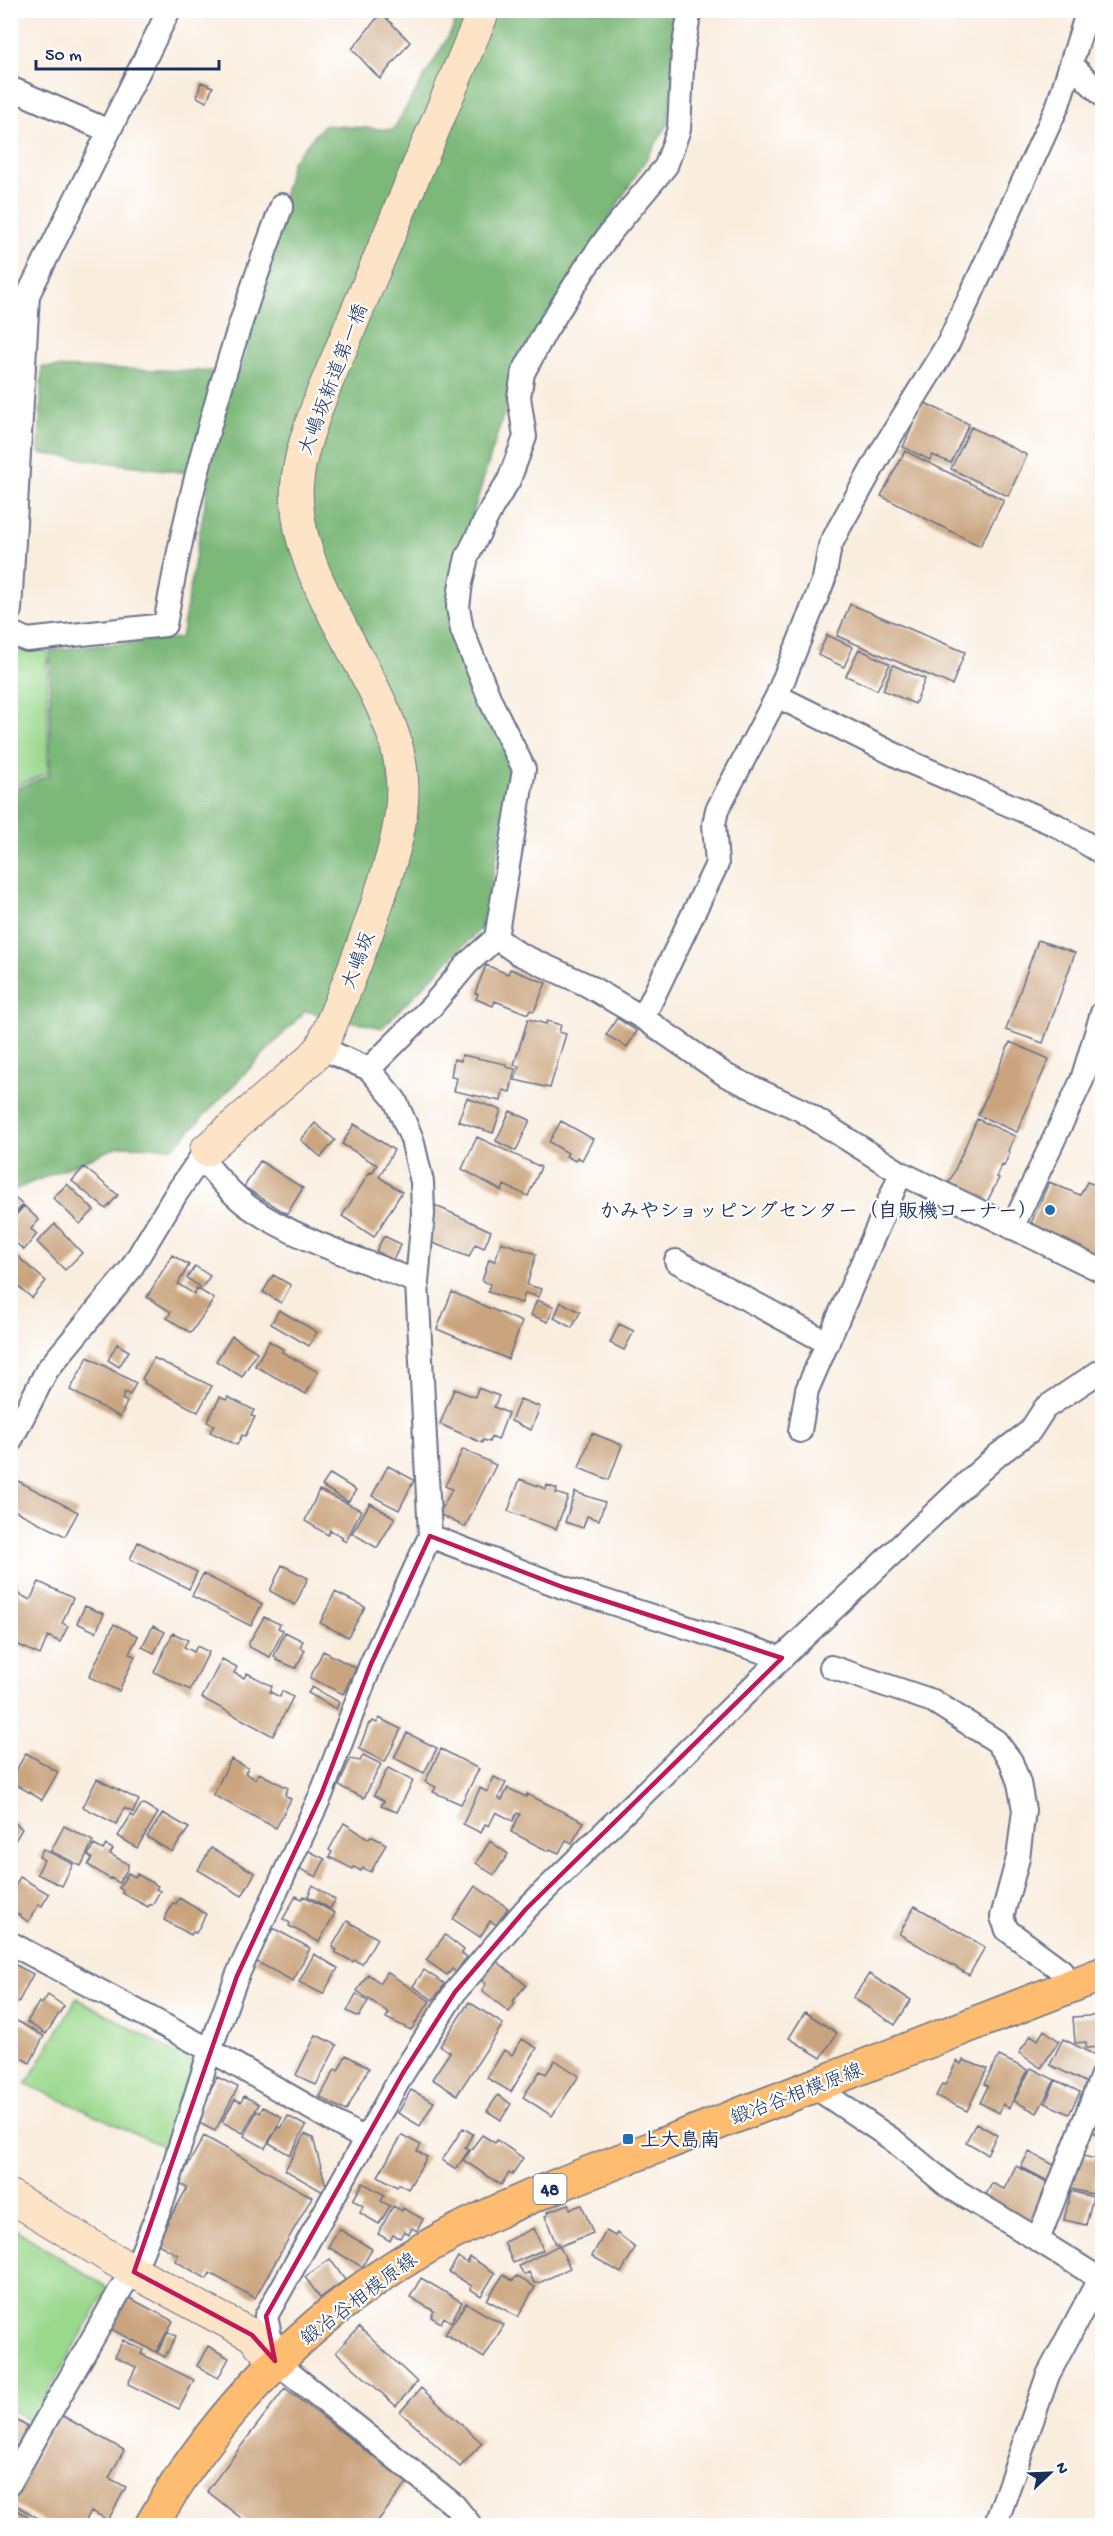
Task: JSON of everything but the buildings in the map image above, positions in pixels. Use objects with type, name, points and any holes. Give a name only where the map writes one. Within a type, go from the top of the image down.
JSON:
[{"type":"main road","name":"鍛冶谷相模原線","points":[[151,2526],[166,2499],[207,2442],[276,2361],[382,2275],[450,2234],[569,2181],[1102,1974]]},
{"type":"street","points":[[10,610],[14,501],[28,295],[170,10]]},
{"type":"street","name":"大嶋坂新道第一橋","points":[[392,858],[400,811],[402,780],[396,744],[382,705],[310,562],[299,523],[297,488],[302,457],[322,394],[484,10]]},
{"type":"street","points":[[369,1069],[430,1007],[468,963],[496,938],[524,769],[491,702],[462,630],[458,607],[466,557],[509,480],[525,437],[519,397],[523,373],[545,332],[586,267],[610,233],[666,166],[679,129],[683,50],[690,10]]},
{"type":"street","points":[[643,1018],[717,864],[714,824],[717,810],[777,696],[824,579],[830,546],[883,449],[949,342],[1058,105],[1088,10]]},
{"type":"street","points":[[1072,65],[1102,95]]},
{"type":"street","points":[[10,88],[109,131]]},
{"type":"street","points":[[10,632],[27,640],[165,625],[184,523],[225,370],[282,205]]},
{"type":"street","points":[[777,696],[912,763],[1056,825],[1102,853]]},
{"type":"street","name":"大嶋坂","points":[[317,1053],[364,946],[392,858]]},
{"type":"street","points":[[496,938],[519,954],[587,985],[643,1018],[727,1076],[801,1110],[901,1173],[1102,1271]]},
{"type":"street","points":[[1012,1228],[1082,1080],[1102,1013]]},
{"type":"street","points":[[10,1442],[46,1370],[130,1270],[203,1154],[317,1053],[369,1069],[395,1100],[412,1139],[422,1182],[423,1214],[417,1282],[430,1536],[371,1664],[321,1795],[237,1976],[210,2050],[163,2200],[134,2272],[122,2287],[10,2483]]},
{"type":"street","points":[[203,1154],[226,1188],[286,1229],[417,1282]]},
{"type":"street","points":[[800,1431],[807,1390],[901,1173]]},
{"type":"street","points":[[676,1261],[828,1342]]},
{"type":"street","points":[[276,2361],[266,2316],[403,2073],[454,1992],[526,1909],[782,1658],[982,1469],[1030,1431],[1045,1408],[1102,1370]]},
{"type":"street","points":[[430,1536],[565,1588],[782,1658]]},
{"type":"street","points":[[831,1667],[933,1701],[996,1741],[1011,1761],[1019,1783],[1024,1810],[1018,1858],[1002,1917],[1007,1930],[1061,1970]]},
{"type":"street","points":[[10,1943],[210,2050],[366,2140]]},
{"type":"street","points":[[1038,2240],[1102,2075]]},
{"type":"street","points":[[813,2086],[893,2140],[947,2185],[1101,2279],[1048,2374],[995,2526]]},
{"type":"street","points":[[10,2196],[134,2272],[252,2334],[276,2361],[454,2505],[471,2526]]},
{"type":"highlighted area","points":[[430,1536],[565,1588],[782,1658],[526,1909],[455,1992],[403,2073],[266,2316],[275,2361],[252,2335],[134,2272],[237,1976],[321,1795],[371,1664]]},
{"type":"green space","points":[[460,11],[683,11],[668,124],[520,361],[448,594],[517,747],[484,925],[382,1028],[305,1011],[174,1147],[119,1146],[11,1191],[11,791],[50,775],[50,650],[181,638],[210,476],[39,453],[42,367],[241,372],[292,161],[324,125],[393,130],[451,32]]},
{"type":"green space","points":[[11,647],[47,649],[48,773],[11,788]]},
{"type":"green space","points":[[77,1998],[195,2064],[167,2148],[26,2084]]},
{"type":"green space","points":[[10,2226],[108,2288],[31,2422],[11,2410]]},
{"type":"place","name":"かみやショッピングセンター（自販機コーナー）","points":[[1050,1210]]},
{"type":"place","name":"上大島南","points":[[628,2139]]}]
